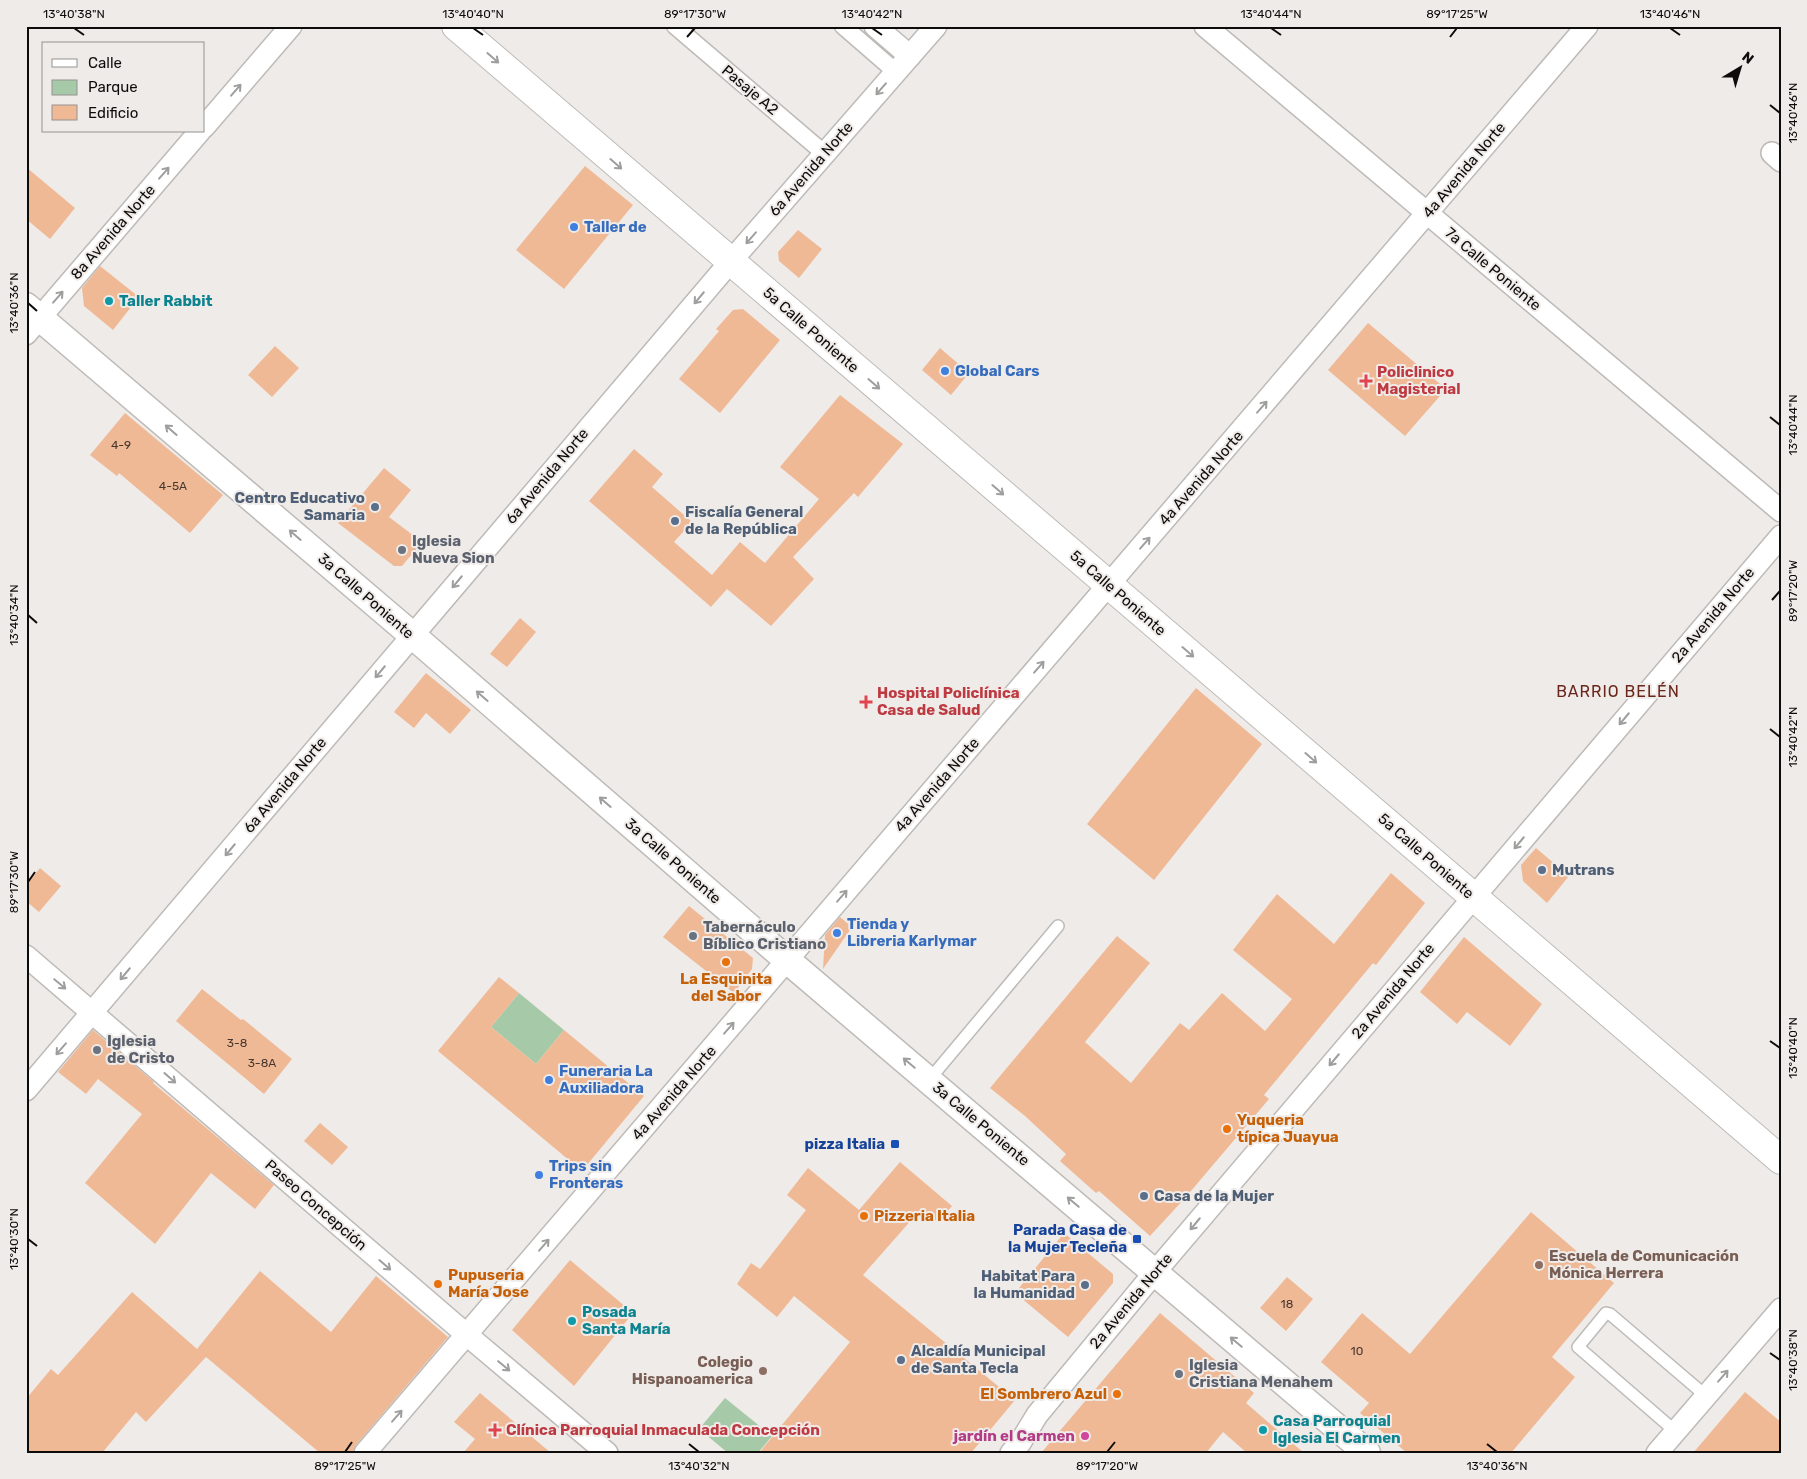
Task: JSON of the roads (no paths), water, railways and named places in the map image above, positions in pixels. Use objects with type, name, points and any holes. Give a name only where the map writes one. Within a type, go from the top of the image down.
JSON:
[{"type":"main road","name":"5a Calle Poniente","points":[[456,26],[1781,1160]]},
{"type":"street","points":[[205,126],[290,26]]},
{"type":"street","name":"Pasaje A2","points":[[675,26],[825,154]]},
{"type":"street","points":[[843,26],[896,72]]},
{"type":"street","points":[[875,26],[910,56]]},
{"type":"street","name":"6a Avenida Norte","points":[[26,1090],[731,261],[936,26]]},
{"type":"street","name":"7a Calle Poniente","points":[[1205,26],[1781,512]]},
{"type":"street","name":"4a Avenida Norte","points":[[365,1453],[1586,26]]},
{"type":"street","name":"8a Avenida Norte","points":[[31,319],[199,132]]},
{"type":"street","name":"3a Calle Poniente","points":[[31,319],[412,635],[787,960],[1367,1453]]},
{"type":"street","name":"2a Avenida Norte","points":[[1011,1453],[1020,1443],[1037,1415],[1155,1272],[1781,536]]},
{"type":"street","name":"Paseo Concepción","points":[[26,956],[607,1453]]},
{"type":"street","points":[[1657,1453],[1781,1309]]},
{"type":"lane","points":[[929,1080],[1058,926]]},
{"type":"lane","points":[[1675,1431],[1578,1347],[1606,1312],[1706,1396]]},
{"type":"place","name":"Taller de","points":[[574,227]]},
{"type":"place","name":"Taller Rabbit","points":[[109,301]]},
{"type":"place","name":"Global Cars","points":[[945,371]]},
{"type":"place","name":"Policlinico Magisterial","points":[[1366,381]]},
{"type":"place","name":"Centro Educativo Samaria","points":[[375,507]]},
{"type":"place","name":"Fiscalía General de la República","points":[[675,521]]},
{"type":"place","name":"Iglesia Nueva Sion","points":[[402,550]]},
{"type":"place","name":"Hospital Policlínica Casa de Salud","points":[[866,702]]},
{"type":"place","name":"Mutrans","points":[[1542,870]]},
{"type":"place","name":"Tienda y Libreria Karlymar","points":[[837,933]]},
{"type":"place","name":"Tabernáculo Bíblico Cristiano","points":[[693,936]]},
{"type":"place","name":"La Esquinita del Sabor","points":[[726,962]]},
{"type":"place","name":"Iglesia de Cristo","points":[[97,1050]]},
{"type":"place","name":"Funeraria La Auxiliadora","points":[[549,1080]]},
{"type":"place","name":"Yuqueria típica Juayua","points":[[1227,1129]]},
{"type":"place","name":"pizza Italia","points":[[895,1144]]},
{"type":"place","name":"Trips sin Fronteras","points":[[539,1175]]},
{"type":"place","name":"Casa de la Mujer","points":[[1144,1196]]},
{"type":"place","name":"Pizzeria Italia","points":[[864,1216]]},
{"type":"place","name":"Parada Casa de la Mujer Tecleña","points":[[1137,1239]]},
{"type":"place","name":"Escuela de Comunicación Mónica Herrera","points":[[1539,1265]]},
{"type":"place","name":"Pupuseria María Jose","points":[[438,1284]]},
{"type":"place","name":"Habitat Para la Humanidad","points":[[1085,1285]]},
{"type":"place","name":"Posada Santa María","points":[[572,1321]]},
{"type":"place","name":"Alcaldía Municipal de Santa Tecla","points":[[901,1360]]},
{"type":"place","name":"Colegio Hispanoamerica","points":[[763,1371]]},
{"type":"place","name":"Iglesia Cristiana Menahem","points":[[1179,1374]]},
{"type":"place","name":"El Sombrero Azul","points":[[1117,1394]]},
{"type":"place","name":"Clínica Parroquial Inmaculada Concepción","points":[[495,1430]]},
{"type":"place","name":"Casa Parroquial Iglesia El Carmen","points":[[1263,1430]]},
{"type":"place","name":"jardín el Carmen","points":[[1085,1436]]},
{"type":"district","name":"BARRIO BELÉN","points":[[1618,691]]}]
